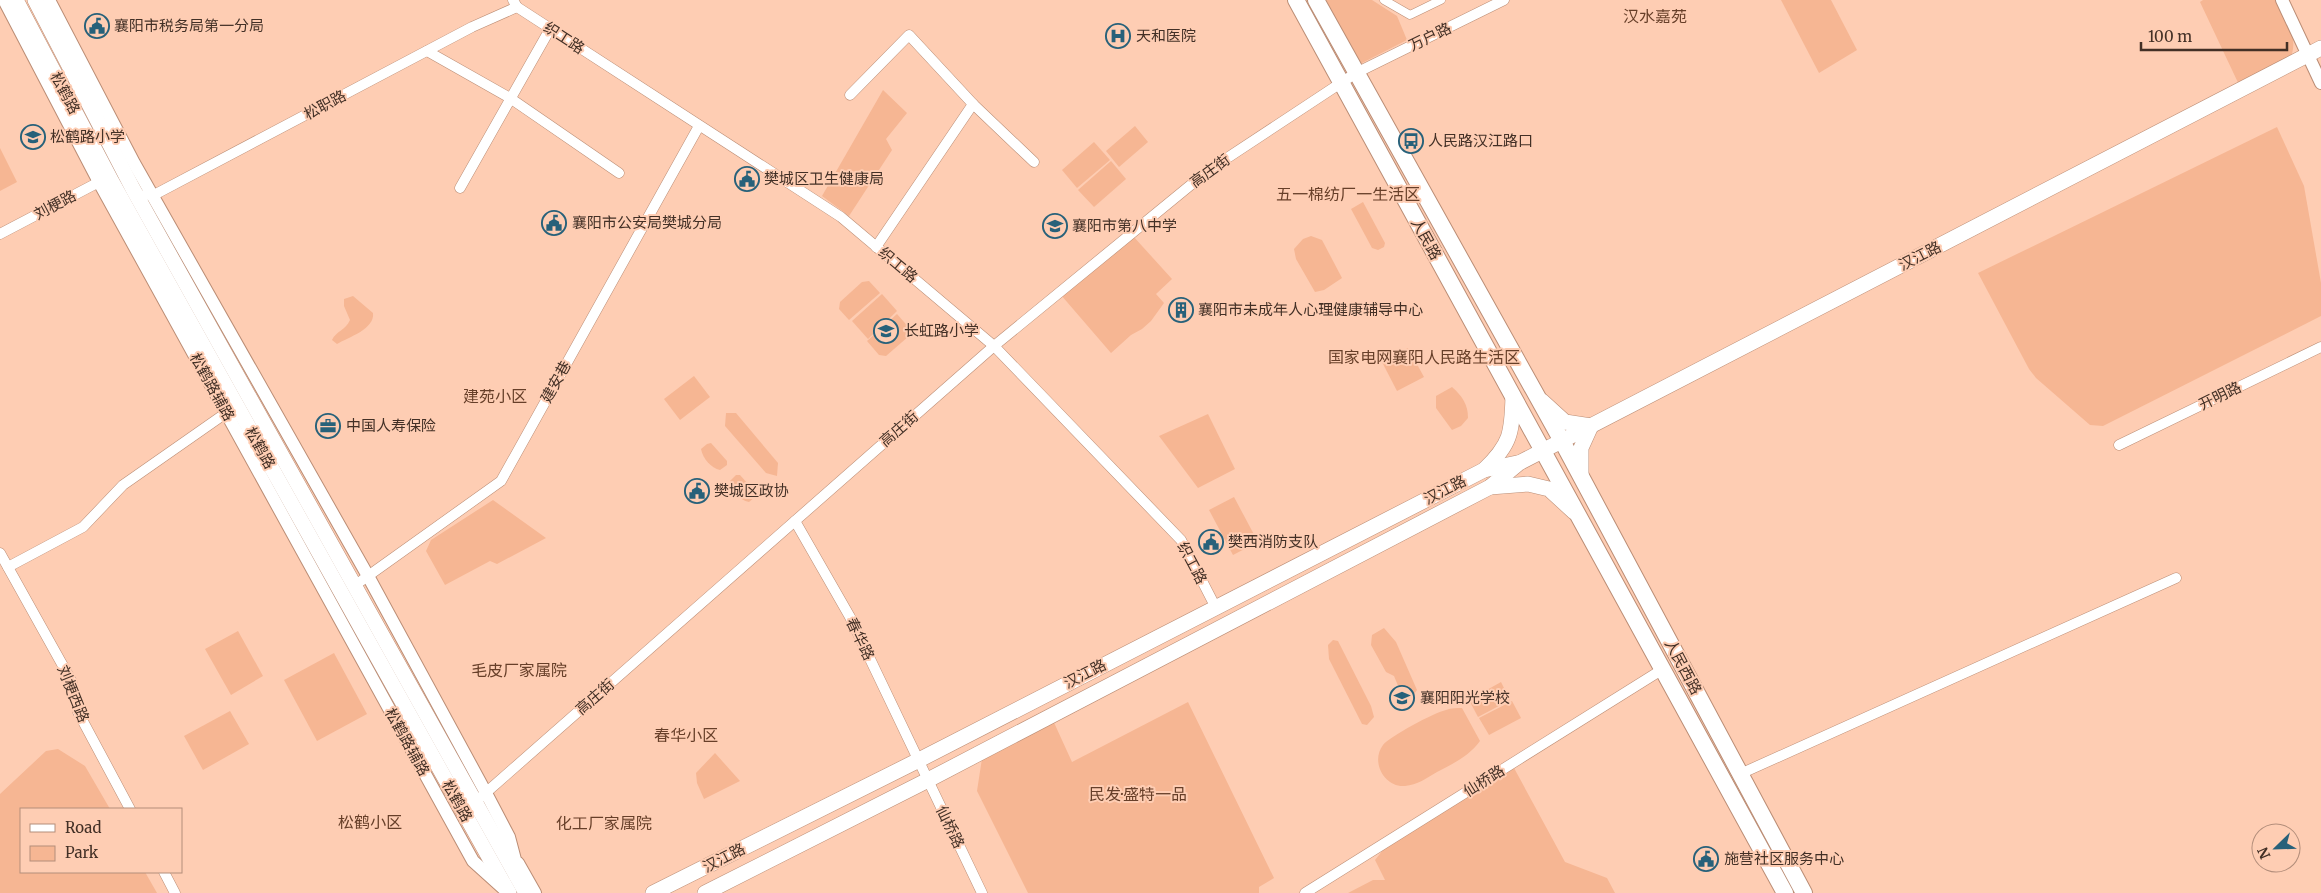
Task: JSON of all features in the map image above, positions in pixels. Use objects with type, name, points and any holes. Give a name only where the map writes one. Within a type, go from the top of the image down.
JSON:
[{"type":"main road","name":"松鹤路","points":[[16,0],[53,81],[106,182],[211,342]]},
{"type":"main road","name":"松鹤路","points":[[35,0],[211,342],[245,404],[354,586],[475,803],[516,891]]},
{"type":"main road","name":"人民路","points":[[1296,0],[1543,450]]},
{"type":"main road","name":"人民路","points":[[1316,0],[1562,441]]},
{"type":"main road","name":"汉江路","points":[[705,893],[928,780],[1490,487],[1519,463],[1543,450],[2315,51]]},
{"type":"main road","points":[[1484,470],[1503,452],[1512,424],[1513,396]]},
{"type":"main road","points":[[1539,399],[1565,422],[1591,426],[1581,448],[1581,475]]},
{"type":"main road","name":"松鹤路","points":[[245,404],[318,565],[426,760],[475,803]]},
{"type":"main road","name":"人民西路","points":[[1562,441],[1804,893]]},
{"type":"main road","name":"人民西路","points":[[1543,450],[1785,893]]},
{"type":"main road","name":"汉江路","points":[[653,893],[919,760],[1215,606],[1484,470],[1519,463]]},
{"type":"main road","points":[[1490,487],[1528,484],[1549,489],[1577,514]]},
{"type":"street","points":[[4,0],[53,81]]},
{"type":"street","points":[[49,0],[152,196],[211,342],[245,404],[368,576],[475,803],[509,837],[514,858],[516,891]]},
{"type":"street","points":[[1384,0],[1410,15],[1441,0]]},
{"type":"street","name":"万户路","points":[[1356,73],[1504,0]]},
{"type":"street","points":[[2282,0],[2315,51],[2321,83]]},
{"type":"street","name":"松职路","points":[[152,196],[515,4]]},
{"type":"street","name":"织工路","points":[[515,4],[841,217],[994,346],[1181,540],[1215,606]]},
{"type":"street","points":[[460,188],[550,28]]},
{"type":"street","points":[[850,95],[909,35],[973,104],[1034,162]]},
{"type":"street","points":[[427,51],[510,98],[619,173]]},
{"type":"street","name":"高庄街","points":[[475,803],[994,346],[1209,170],[1356,73]]},
{"type":"street","points":[[876,247],[973,104]]},
{"type":"street","name":"建安巷","points":[[354,586],[501,481],[699,126]]},
{"type":"street","points":[[106,182],[152,196]]},
{"type":"street","name":"刘梗路","points":[[0,234],[106,182]]},
{"type":"street","name":"开明路","points":[[2119,445],[2321,347]]},
{"type":"street","points":[[8,567],[83,526],[123,485],[245,404]]},
{"type":"street","name":"春华路","points":[[795,521],[850,617],[919,760]]},
{"type":"street","name":"刘梗西路","points":[[0,553],[72,682],[78,712],[129,808]]},
{"type":"street","points":[[1740,774],[2176,578]]},
{"type":"street","name":"仙桥路","points":[[1305,893],[1663,669]]},
{"type":"street","name":"松鹤路辅路","points":[[426,760],[473,861],[486,873],[516,891]]},
{"type":"street","name":"仙桥路","points":[[919,760],[982,893]]},
{"type":"street","points":[[514,858],[535,893]]},
{"type":"street","points":[[165,873],[175,893]]},
{"type":"street","points":[[486,873],[496,893]]},
{"type":"green space","points":[[1326,0],[1372,0],[1397,16],[1407,40],[1360,64]]},
{"type":"green space","points":[[1781,0],[1831,0],[1857,50],[1819,73]]},
{"type":"green space","points":[[2203,0],[2279,0],[2289,24],[2293,41],[2291,58],[2286,66],[2272,75],[2241,89],[2200,2]]},
{"type":"green space","points":[[883,90],[907,113],[886,139],[892,150],[849,216],[822,196]]},
{"type":"green space","points":[[1135,126],[1148,142],[1119,167],[1106,151]]},
{"type":"green space","points":[[2277,127],[2304,186],[2321,283],[2321,316],[2103,426],[2090,425],[2036,378],[2029,369],[1978,273]]},
{"type":"green space","points":[[1094,142],[1110,160],[1077,188],[1062,170]]},
{"type":"green space","points":[[0,148],[17,182],[0,191]]},
{"type":"green space","points":[[1111,161],[1126,179],[1094,207],[1078,190]]},
{"type":"green space","points":[[1363,202],[1385,243],[1384,247],[1378,250],[1372,248],[1351,209]]},
{"type":"green space","points":[[1133,236],[1172,279],[1156,294],[1164,303],[1151,321],[1131,335],[1111,353],[1061,295]]},
{"type":"green space","points":[[1311,236],[1322,240],[1342,278],[1324,290],[1315,292],[1296,259],[1294,249],[1303,239]]},
{"type":"green space","points":[[869,281],[880,293],[849,320],[839,309],[840,302],[862,282]]},
{"type":"green space","points":[[882,294],[897,311],[868,339],[852,321]]},
{"type":"green space","points":[[353,296],[373,313],[373,319],[366,328],[337,344],[332,340],[346,327],[350,320],[344,306],[344,299]]},
{"type":"green space","points":[[897,314],[911,330],[909,336],[886,356],[879,355],[867,341]]},
{"type":"green space","points":[[1408,348],[1424,377],[1397,391],[1382,362]]},
{"type":"green space","points":[[694,376],[710,397],[680,420],[664,399]]},
{"type":"green space","points":[[1452,387],[1464,401],[1468,418],[1461,426],[1452,430],[1436,408],[1436,396]]},
{"type":"green space","points":[[726,413],[736,413],[778,463],[777,476],[766,473],[725,426]]},
{"type":"green space","points":[[1208,414],[1235,469],[1198,488],[1159,436]]},
{"type":"green space","points":[[711,443],[727,461],[727,465],[720,470],[711,465],[702,453],[701,449]]},
{"type":"green space","points":[[736,475],[740,475],[756,493],[755,497],[749,502],[739,497],[732,488],[730,481]]},
{"type":"green space","points":[[1234,497],[1258,542],[1233,555],[1209,510]]},
{"type":"green space","points":[[493,500],[546,538],[497,564],[490,561],[445,585],[426,551],[431,540]]},
{"type":"green space","points":[[1384,628],[1396,642],[1417,690],[1412,697],[1401,693],[1394,676],[1386,672],[1371,645],[1372,635]]},
{"type":"green space","points":[[238,631],[263,676],[231,695],[205,649]]},
{"type":"green space","points":[[1333,640],[1338,641],[1371,706],[1374,717],[1367,725],[1362,724],[1329,659],[1328,645]]},
{"type":"green space","points":[[334,653],[367,714],[317,741],[284,680]]},
{"type":"green space","points":[[1501,682],[1510,700],[1478,717],[1469,700]]},
{"type":"green space","points":[[1512,701],[1521,718],[1489,735],[1479,718]]},
{"type":"green space","points":[[1188,702],[1274,878],[1259,887],[1259,893],[1028,893],[977,791],[983,752],[1051,716],[1072,762]]},
{"type":"green space","points":[[1462,708],[1480,741],[1471,751],[1455,762],[1414,784],[1398,786],[1386,778],[1379,766],[1378,759],[1379,752],[1387,741],[1432,715],[1450,709]]},
{"type":"green space","points":[[230,711],[249,744],[203,770],[184,736]]},
{"type":"green space","points":[[58,749],[85,766],[109,808],[20,808],[20,873],[146,873],[157,893],[0,893],[0,794],[46,751]]},
{"type":"green space","points":[[715,753],[740,781],[704,799],[697,783],[696,773]]},
{"type":"green space","points":[[1514,768],[1565,862],[1607,878],[1615,893],[1348,893],[1373,880],[1385,880],[1375,860],[1383,850]]},
{"type":"place","name":"襄阳市税务局第一分局","points":[[97,26]]},
{"type":"place","name":"天和医院","points":[[1118,36]]},
{"type":"place","name":"松鹤路小学","points":[[33,137]]},
{"type":"place","name":"人民路汉江路口","points":[[1411,141]]},
{"type":"place","name":"樊城区卫生健康局","points":[[747,179]]},
{"type":"place","name":"襄阳市公安局樊城分局","points":[[554,223]]},
{"type":"place","name":"襄阳市第八中学","points":[[1055,226]]},
{"type":"place","name":"襄阳市未成年人心理健康辅导中心","points":[[1181,310]]},
{"type":"place","name":"长虹路小学","points":[[886,331]]},
{"type":"place","name":"中国人寿保险","points":[[328,426]]},
{"type":"place","name":"樊城区政协","points":[[697,491]]},
{"type":"place","name":"樊西消防支队","points":[[1211,542]]},
{"type":"place","name":"襄阳阳光学校","points":[[1402,698]]},
{"type":"place","name":"施营社区服务中心","points":[[1706,859]]},
{"type":"district","name":"汉水嘉苑","points":[[1655,16]]},
{"type":"district","name":"五一棉纺厂一生活区","points":[[1348,194]]},
{"type":"district","name":"国家电网襄阳人民路生活区","points":[[1424,357]]},
{"type":"district","name":"建苑小区","points":[[495,396]]},
{"type":"district","name":"毛皮厂家属院","points":[[519,670]]},
{"type":"district","name":"春华小区","points":[[686,735]]},
{"type":"district","name":"民发·盛特一品","points":[[1138,794]]},
{"type":"district","name":"松鹤小区","points":[[370,822]]},
{"type":"district","name":"化工厂家属院","points":[[604,823]]}]
